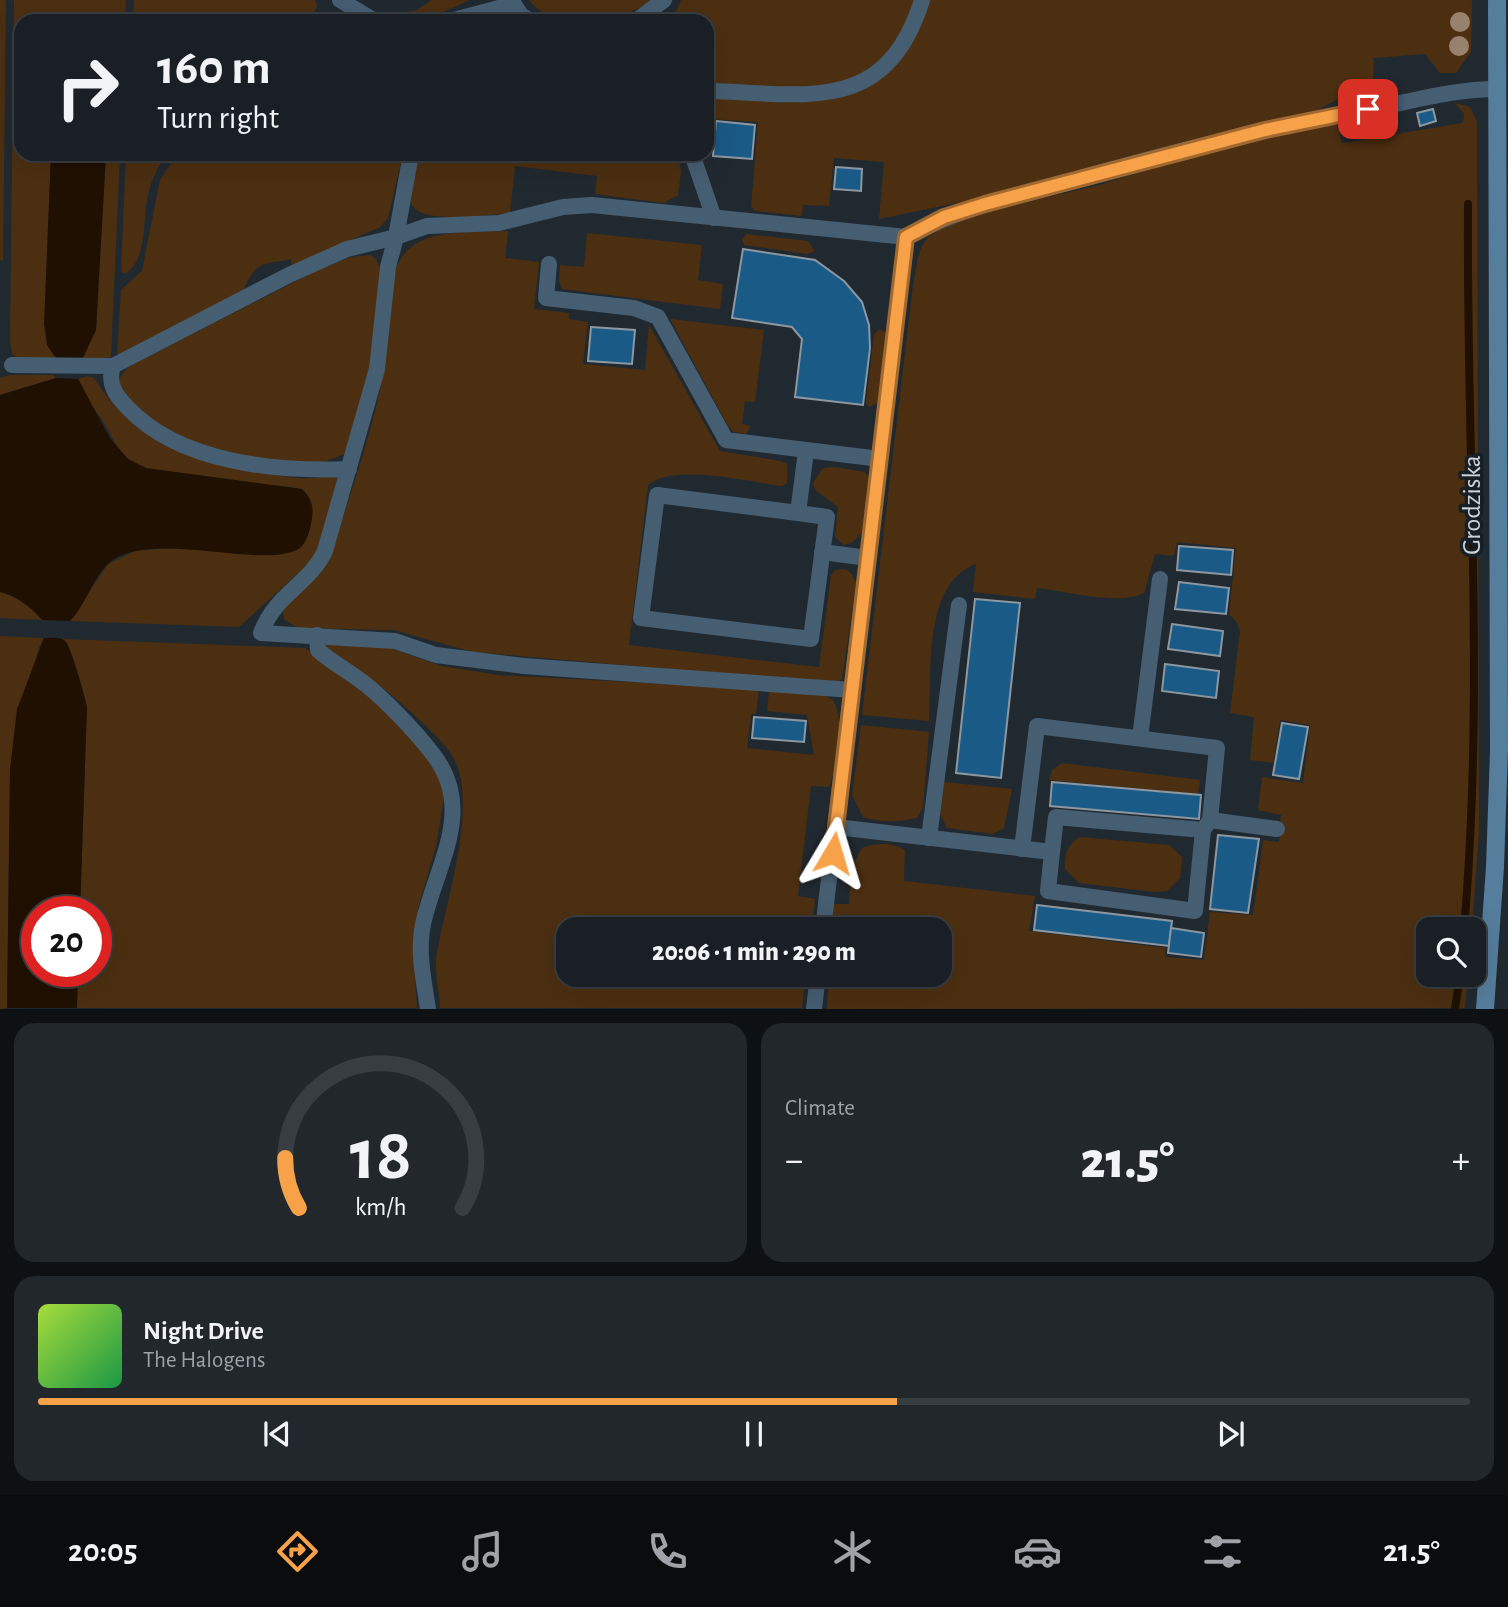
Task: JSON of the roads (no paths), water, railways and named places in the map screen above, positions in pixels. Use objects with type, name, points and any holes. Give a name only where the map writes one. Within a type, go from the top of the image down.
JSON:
[{"type":"main road","name":"Grodziska","points":[[1485,1009],[1499,751],[1502,89],[1497,0]]},
{"type":"lane","points":[[340,0],[364,14]]},
{"type":"lane","points":[[714,91],[815,94],[845,90],[865,82],[886,66],[908,38],[922,0]]},
{"type":"lane","points":[[473,14],[513,2]]},
{"type":"lane","points":[[12,365],[113,366],[347,249],[427,226],[499,223],[576,205],[906,237],[944,217],[1135,163],[1297,123],[1453,91],[1502,89]]},
{"type":"lane","points":[[410,161],[388,267],[377,369],[320,562],[270,610],[261,633],[395,641],[436,655],[524,666],[852,690]]},
{"type":"lane","points":[[695,161],[715,218]]},
{"type":"lane","points":[[825,917],[906,237]]},
{"type":"lane","points":[[550,264],[546,298],[634,308],[658,317],[726,440],[880,459]]},
{"type":"lane","points":[[113,366],[110,373],[114,394],[154,432],[190,450],[300,469],[349,468]]},
{"type":"lane","points":[[798,513],[806,451]]},
{"type":"lane","points":[[657,495],[798,513],[827,517],[811,639],[641,618],[657,495]]},
{"type":"lane","points":[[822,552],[868,558]]},
{"type":"lane","points":[[1140,738],[1160,579]]},
{"type":"lane","points":[[929,838],[959,605]]},
{"type":"lane","points":[[317,635],[318,650],[364,683],[432,752],[448,776],[455,805],[446,852],[422,925],[420,956],[428,1009]]},
{"type":"lane","points":[[1022,849],[1037,726],[1217,747],[1207,825],[1195,911],[1048,891],[1056,817],[1207,825],[1277,829]]},
{"type":"lane","points":[[836,827],[1052,852]]},
{"type":"lane","points":[[814,1009],[817,987]]},
{"type":"waterway","points":[[1465,917],[1470,839],[1474,657],[1468,204]]},
{"type":"waterway","points":[[1455,1009],[1458,987]]}]
